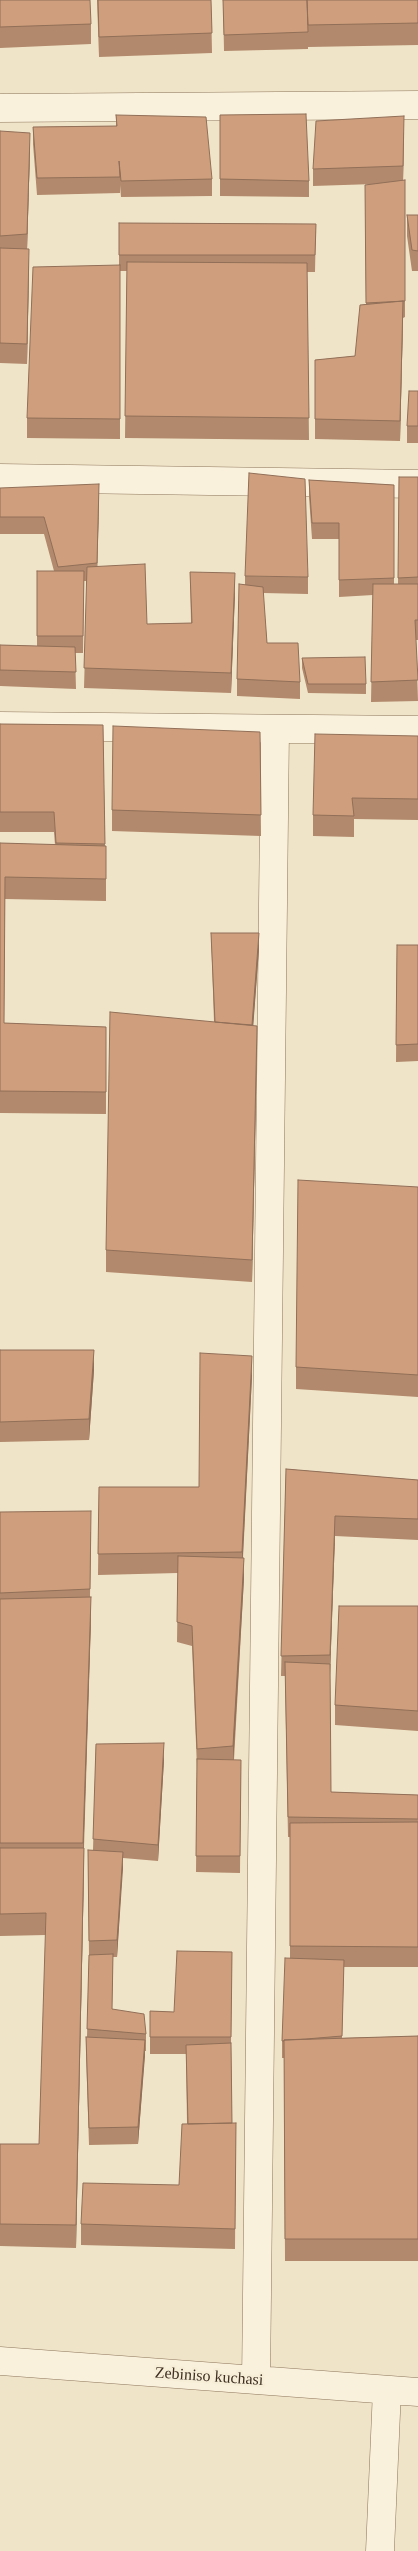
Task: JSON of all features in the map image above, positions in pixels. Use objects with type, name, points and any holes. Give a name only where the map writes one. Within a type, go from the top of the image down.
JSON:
[{"type":"street","points":[[0,108],[418,105]]},
{"type":"street","points":[[0,478],[418,484]]},
{"type":"street","points":[[0,726],[418,730]]},
{"type":"street","points":[[256,2380],[276,730]]},
{"type":"street","name":"Zebiniso kuchasi","points":[[0,2361],[418,2392]]},
{"type":"street","points":[[380,2551],[387,2390]]},
{"type":"building","points":[[0,0],[90,0],[91,24],[0,27]]},
{"type":"building","points":[[98,0],[211,0],[212,33],[99,37]]},
{"type":"building","points":[[223,0],[307,0],[308,32],[224,35]]},
{"type":"building","points":[[307,0],[418,0],[418,23],[308,25]]},
{"type":"building","points":[[306,114],[309,181],[220,179],[220,115]]},
{"type":"building","points":[[116,115],[206,117],[212,179],[121,181],[119,161],[120,177],[37,178],[33,127],[117,126]]},
{"type":"building","points":[[404,116],[403,166],[313,169],[316,121]]},
{"type":"building","points":[[0,131],[30,133],[27,234],[0,236]]},
{"type":"building","points":[[405,180],[405,301],[366,303],[365,185]]},
{"type":"building","points":[[407,215],[418,215],[418,251],[412,250]]},
{"type":"building","points":[[119,223],[316,224],[315,255],[119,255]]},
{"type":"building","points":[[0,248],[29,249],[27,344],[0,343]]},
{"type":"building","points":[[127,262],[307,263],[309,418],[125,416]]},
{"type":"building","points":[[120,265],[120,419],[27,418],[33,267]]},
{"type":"building","points":[[403,301],[400,421],[315,419],[315,360],[355,356],[360,305]]},
{"type":"building","points":[[409,391],[418,391],[418,426],[407,426]]},
{"type":"building","points":[[249,473],[305,479],[308,577],[245,576]]},
{"type":"building","points":[[399,477],[418,477],[418,577],[398,578]]},
{"type":"building","points":[[309,480],[394,485],[394,578],[339,580],[339,523],[312,523]]},
{"type":"building","points":[[99,484],[97,563],[58,567],[44,517],[0,517],[0,488]]},
{"type":"building","points":[[145,564],[147,624],[192,623],[190,572],[235,573],[231,673],[84,668],[87,567]]},
{"type":"building","points":[[37,571],[84,571],[83,636],[37,636]]},
{"type":"building","points":[[239,584],[263,587],[267,643],[298,643],[300,682],[237,679]]},
{"type":"building","points":[[373,584],[418,584],[418,620],[415,620],[418,680],[371,682]]},
{"type":"building","points":[[0,645],[75,647],[76,672],[0,670]]},
{"type":"building","points":[[365,657],[366,684],[308,684],[302,658]]},
{"type":"building","points":[[0,724],[103,725],[105,844],[56,843],[54,812],[0,812]]},
{"type":"building","points":[[113,726],[260,732],[261,815],[112,810]]},
{"type":"building","points":[[315,734],[418,736],[418,799],[352,798],[354,816],[313,815]]},
{"type":"building","points":[[0,843],[106,846],[106,879],[5,877],[4,1023],[106,1027],[106,1092],[0,1091]]},
{"type":"building","points":[[211,933],[259,933],[252,1025],[215,1022]]},
{"type":"building","points":[[397,945],[418,945],[418,1044],[396,1045]]},
{"type":"building","points":[[110,1012],[257,1026],[252,1260],[106,1250]]},
{"type":"building","points":[[298,1180],[418,1187],[418,1375],[296,1367]]},
{"type":"building","points":[[0,1350],[94,1350],[89,1419],[0,1422]]},
{"type":"building","points":[[200,1353],[252,1356],[242,1552],[98,1554],[99,1487],[199,1487]]},
{"type":"building","points":[[286,1469],[418,1480],[418,1519],[335,1516],[330,1655],[281,1656]]},
{"type":"building","points":[[91,1511],[90,1589],[0,1593],[0,1512]]},
{"type":"building","points":[[178,1556],[244,1558],[233,1746],[197,1749],[192,1626],[177,1622]]},
{"type":"building","points":[[91,1597],[83,1843],[0,1843],[0,1599]]},
{"type":"building","points":[[339,1606],[418,1606],[418,1711],[335,1705]]},
{"type":"building","points":[[285,1662],[330,1664],[331,1792],[418,1795],[418,1819],[288,1817]]},
{"type":"building","points":[[164,1743],[158,1845],[93,1839],[96,1744]]},
{"type":"building","points":[[197,1759],[241,1760],[240,1856],[196,1856]]},
{"type":"building","points":[[418,1822],[418,1947],[290,1946],[290,1823]]},
{"type":"building","points":[[0,1848],[84,1848],[76,2225],[0,2224],[0,2144],[39,2144],[46,1913],[0,1914]]},
{"type":"building","points":[[88,1850],[123,1852],[117,1940],[89,1941]]},
{"type":"building","points":[[177,1951],[232,1952],[231,2037],[150,2037],[150,2011],[174,2012]]},
{"type":"building","points":[[113,1954],[112,2009],[144,2014],[146,2034],[87,2029],[89,1955]]},
{"type":"building","points":[[285,1958],[344,1960],[342,2036],[282,2041]]},
{"type":"building","points":[[418,2036],[418,2239],[285,2239],[284,2040]]},
{"type":"building","points":[[86,2037],[145,2040],[138,2127],[89,2128]]},
{"type":"building","points":[[231,2043],[232,2123],[188,2124],[186,2045]]},
{"type":"building","points":[[236,2123],[235,2229],[81,2224],[83,2183],[179,2185],[182,2124]]}]
